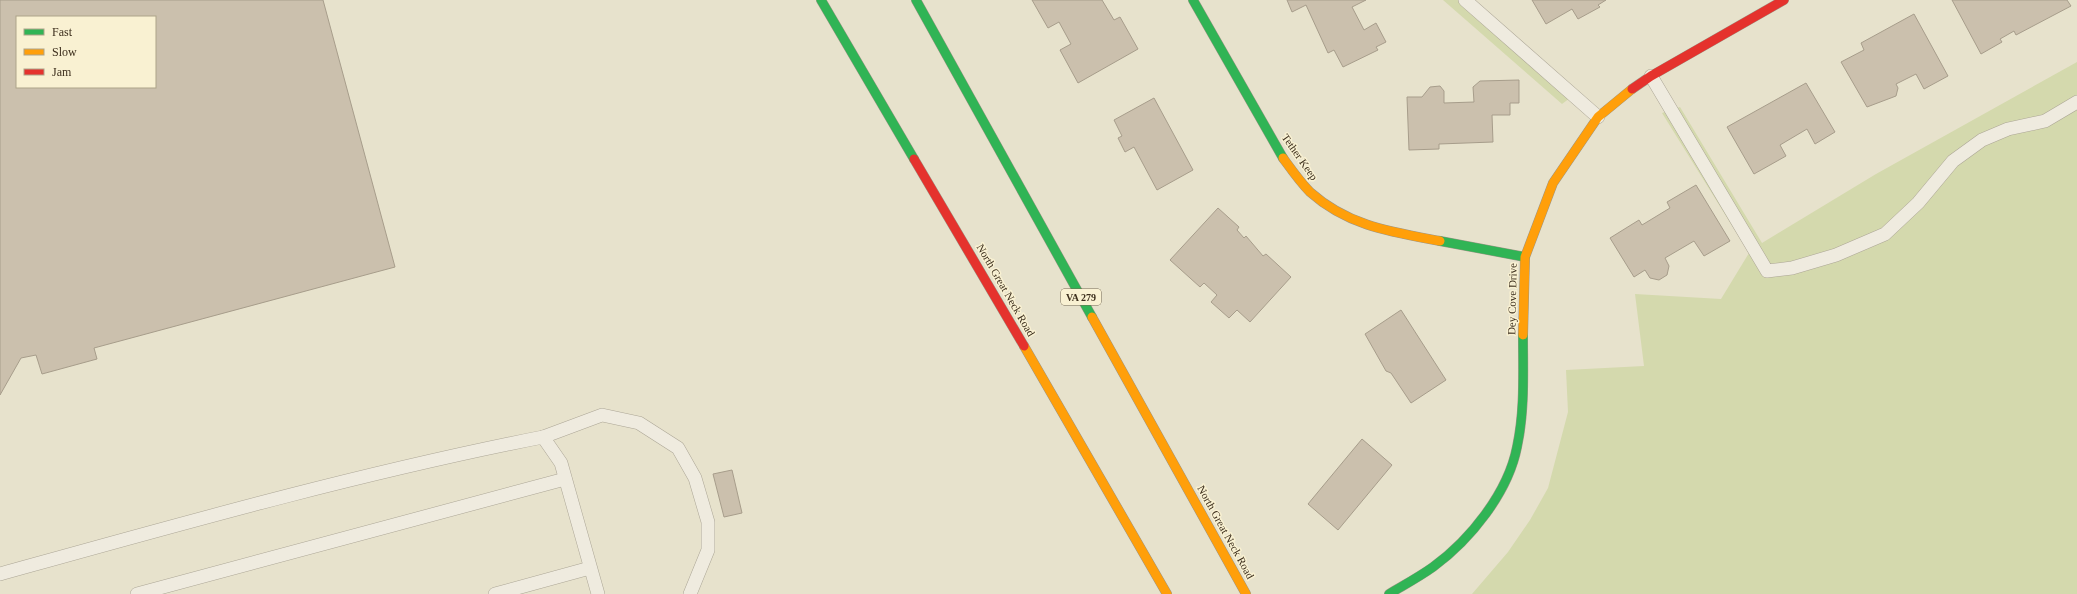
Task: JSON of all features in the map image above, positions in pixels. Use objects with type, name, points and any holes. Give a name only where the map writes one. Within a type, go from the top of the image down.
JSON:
[{"type":"main road","name":"North Great Neck Road","points":[[822,0],[1062,410],[1167,594]]},
{"type":"main road","name":"North Great Neck Road","points":[[916,0],[1246,594]]},
{"type":"main road","name":"Tether Keep","points":[[1193,0],[1283,158],[1309,191],[1339,214],[1376,229],[1525,257]]},
{"type":"main road","name":"Dey Cove Drive","points":[[1389,594],[1433,567],[1466,538],[1485,514],[1504,483],[1517,448],[1524,397],[1523,293],[1525,257],[1553,183],[1582,138],[1598,117],[1621,97],[1651,76],[1784,0]]},
{"type":"lane","points":[[1464,0],[1598,117]]},
{"type":"lane","points":[[1651,76],[1767,271],[1792,268],[1836,255],[1885,234],[1918,203],[1953,161],[1982,140],[2008,129],[2045,121],[2077,102]]},
{"type":"lane","points":[[0,574],[186,522],[468,452],[543,437],[602,415],[639,423],[678,448],[695,478],[708,522],[708,550],[690,594]]},
{"type":"lane","points":[[543,437],[561,463],[598,594]]},
{"type":"lane","points":[[137,594],[565,479]]},
{"type":"lane","points":[[495,594],[590,568]]},
{"type":"green space","points":[[1443,0],[1474,0],[1578,92],[1562,104]]},
{"type":"green space","points":[[2077,62],[2077,594],[1472,594],[1508,552],[1530,520],[1548,488],[1568,412],[1566,370],[1644,366],[1635,294],[1721,299],[1749,253],[1662,113],[1680,107],[1762,243],[1876,174]]},
{"type":"building","points":[[0,0],[323,0],[395,267],[94,348],[97,359],[42,374],[36,355],[21,358],[0,395]]},
{"type":"building","points":[[1032,0],[1102,0],[1114,20],[1120,17],[1138,49],[1078,83],[1060,50],[1071,44],[1059,22],[1048,28]]},
{"type":"building","points":[[1287,0],[1366,0],[1352,7],[1364,30],[1376,23],[1386,42],[1376,47],[1378,50],[1343,67],[1334,50],[1328,53],[1306,5],[1292,12]]},
{"type":"building","points":[[1532,0],[1606,0],[1598,5],[1600,7],[1578,19],[1572,9],[1546,24]]},
{"type":"building","points":[[1952,0],[2067,0],[2071,6],[2016,35],[2014,31],[2000,39],[2002,42],[1981,54]]},
{"type":"building","points":[[1914,14],[1948,76],[1924,89],[1916,74],[1896,84],[1898,88],[1896,96],[1867,107],[1841,62],[1864,50],[1861,43]]},
{"type":"building","points":[[1519,80],[1519,103],[1510,103],[1510,115],[1492,115],[1493,142],[1439,144],[1439,149],[1409,150],[1407,97],[1422,97],[1430,87],[1440,86],[1444,91],[1444,103],[1474,102],[1473,87],[1480,81]]},
{"type":"building","points":[[1806,83],[1835,132],[1815,144],[1807,129],[1780,145],[1786,156],[1754,174],[1727,127]]},
{"type":"building","points":[[1154,98],[1193,170],[1157,190],[1134,147],[1125,152],[1118,138],[1122,136],[1114,120]]},
{"type":"building","points":[[1696,185],[1730,241],[1704,256],[1694,241],[1665,258],[1669,266],[1667,275],[1659,280],[1650,278],[1645,270],[1634,277],[1610,238],[1639,220],[1642,225],[1670,208],[1667,202]]},
{"type":"building","points":[[1218,208],[1239,227],[1237,230],[1244,238],[1246,236],[1263,256],[1266,254],[1291,277],[1250,322],[1237,310],[1229,318],[1211,302],[1217,295],[1204,283],[1200,287],[1170,260]]},
{"type":"building","points":[[1401,310],[1446,380],[1411,403],[1391,373],[1386,371],[1365,334]]},
{"type":"building","points":[[1362,439],[1392,465],[1338,530],[1308,504]]},
{"type":"building","points":[[732,470],[742,513],[724,517],[713,474]]},
{"type":"traffic: fast","points":[[821,0],[914,159]]},
{"type":"traffic: fast","points":[[916,0],[1092,317]]},
{"type":"traffic: fast","points":[[1193,0],[1283,158]]},
{"type":"traffic: fast","points":[[1440,241],[1525,257]]},
{"type":"traffic: fast","points":[[1389,594],[1417,578],[1447,556],[1486,514],[1505,481],[1512,464],[1520,433],[1523,391],[1523,335]]},
{"type":"traffic: slow","points":[[1523,335],[1525,257],[1553,183],[1598,117],[1632,89]]},
{"type":"traffic: slow","points":[[1283,158],[1310,192],[1339,213],[1387,231],[1440,241]]},
{"type":"traffic: slow","points":[[1092,317],[1246,594]]},
{"type":"traffic: slow","points":[[1024,346],[1167,594]]},
{"type":"traffic: jam","points":[[1632,89],[1651,76],[1784,0]]},
{"type":"traffic: jam","points":[[914,159],[1024,346]]}]
